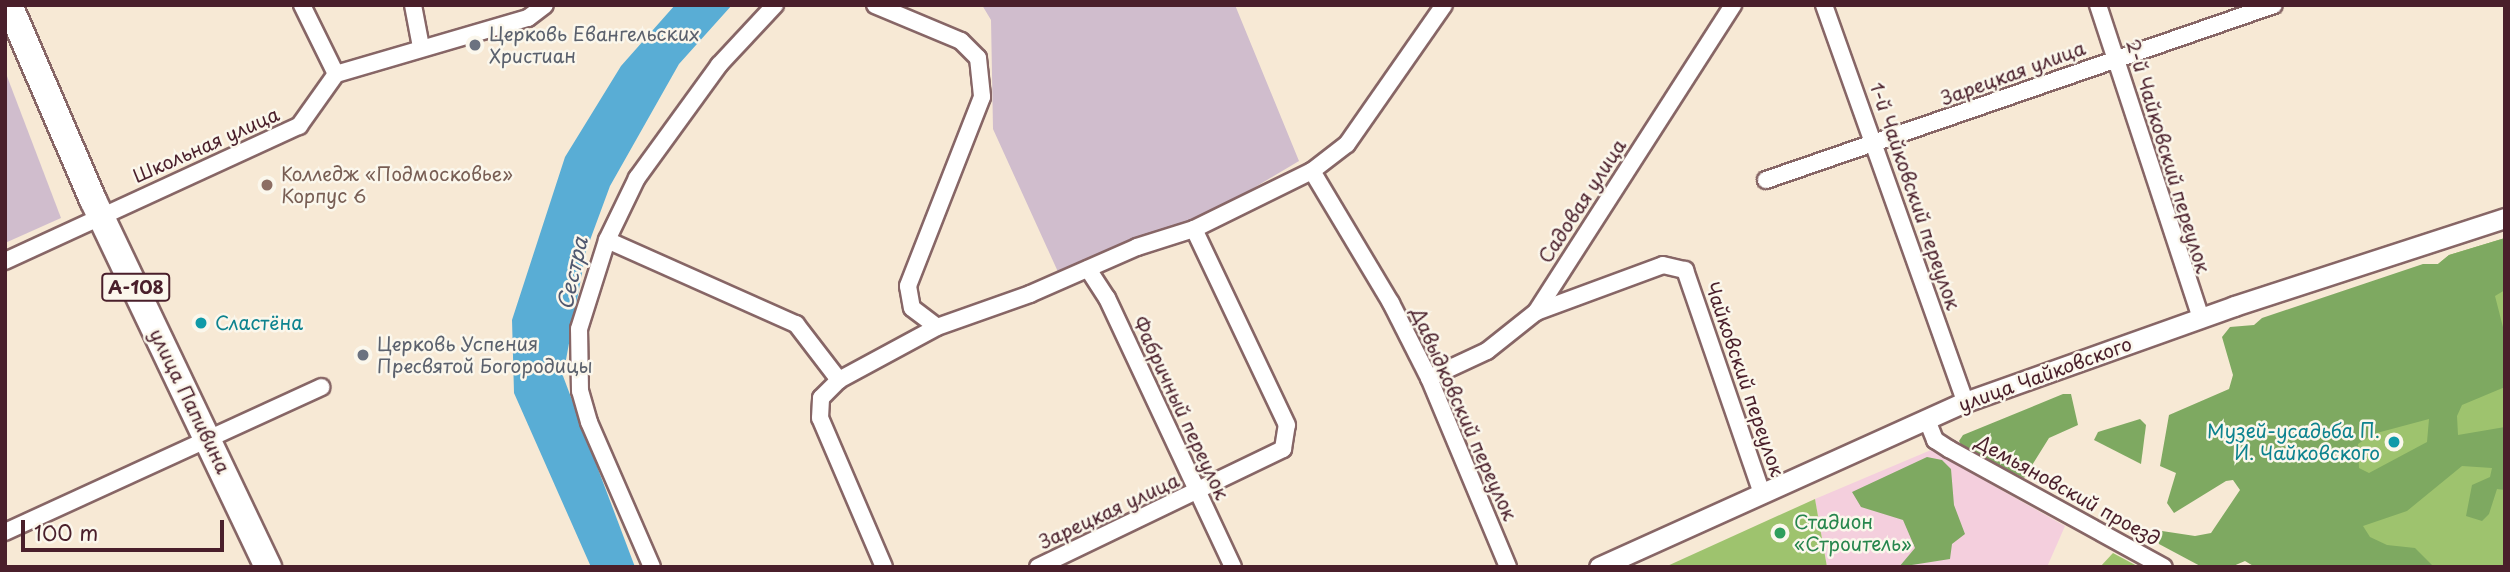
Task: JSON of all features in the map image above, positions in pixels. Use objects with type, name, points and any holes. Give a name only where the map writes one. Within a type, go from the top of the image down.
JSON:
[{"type":"highway","name":"улица Папивина","points":[[9,5],[101,215],[268,567]]},
{"type":"street","points":[[302,5],[336,74],[421,47],[528,18],[545,5]]},
{"type":"street","points":[[413,5],[421,47]]},
{"type":"street","points":[[652,567],[580,391],[579,329],[607,240],[637,178],[719,65],[775,5]]},
{"type":"street","points":[[875,5],[961,41],[978,58],[982,97],[908,286],[912,308],[937,327]]},
{"type":"street","points":[[884,567],[820,418],[821,398],[839,380],[937,327],[1194,229],[1312,171],[1347,144],[1444,5]]},
{"type":"street","name":"Садовая улица","points":[[1429,378],[1487,351],[1536,312],[1733,5]]},
{"type":"street","name":"1-й Чайковский переулок","points":[[1824,5],[1876,145],[1965,402]]},
{"type":"street","name":"2-й Чайковский переулок","points":[[2098,5],[2201,318]]},
{"type":"street","name":"Зарецкая улица","points":[[1766,180],[1876,145],[2116,57],[2274,5]]},
{"type":"street","name":"Школьная улица","points":[[5,261],[299,126],[336,74]]},
{"type":"street","name":"Давыдковский переулок","points":[[1312,171],[1391,303],[1429,378],[1508,567]]},
{"type":"street","name":"улица Чайковского","points":[[1599,567],[1965,402],[2201,318],[2505,218]]},
{"type":"street","name":"Зарецкая улица","points":[[1038,567],[1197,493],[1283,449],[1288,435],[1194,229]]},
{"type":"street","points":[[607,240],[796,324],[839,380]]},
{"type":"street","name":"Чайковский переулок","points":[[1536,312],[1663,265],[1685,270],[1762,493]]},
{"type":"street","name":"Фабричный переулок","points":[[1088,269],[1107,298],[1233,567]]},
{"type":"street","points":[[5,532],[321,387]]},
{"type":"street","name":"Демьяновский проезд","points":[[1927,420],[1935,440],[1949,449],[2164,567]]},
{"type":"shaded area","points":[[982,5],[1235,5],[1299,161],[1195,223],[1059,274],[993,129],[991,20]]},
{"type":"shaded area","points":[[5,71],[61,218],[5,243]]},
{"type":"shaded area","points":[[1931,450],[2065,526],[2047,567],[1827,567],[1815,499]]},
{"type":"green space","name":"Музей-усадьба П. И. Чайковского","points":[[2505,238],[2505,567],[2305,567],[2423,264],[2438,264],[2449,255]]},
{"type":"green space","name":"Музей-усадьба П. И. Чайковского","points":[[2505,238],[2505,290],[2495,296],[2505,335],[2505,387],[2462,405],[2457,416],[2458,435],[2505,427],[2505,490],[2497,489],[2489,514],[2482,521],[2466,516],[2472,485],[2490,477],[2492,468],[2462,466],[2407,511],[2363,526],[2370,537],[2387,545],[2415,548],[2434,567],[2255,567],[2245,561],[2231,567],[2202,567],[2159,544],[2157,537],[2162,531],[2195,536],[2211,533],[2240,490],[2233,480],[2226,481],[2174,513],[2167,503],[2176,473],[2160,466],[2169,415],[2229,389],[2233,375],[2222,337],[2230,327],[2254,325],[2262,318],[2423,264],[2438,264],[2449,255]],"holes":[[[2429,419],[2427,442],[2369,473],[2359,468],[2358,444],[2373,434]]]},
{"type":"green space","points":[[2063,394],[2071,394],[2078,425],[2049,438],[2024,478],[1963,448],[1959,441],[1963,435]]},
{"type":"green space","points":[[2140,419],[2146,425],[2141,464],[2094,440],[2098,432]]},
{"type":"green space","points":[[1927,457],[1942,460],[1951,469],[1954,505],[1965,534],[1952,544],[1950,559],[1899,567],[1915,548],[1903,520],[1861,507],[1852,492]]},
{"type":"green space","name":"Стадион «Строитель»","points":[[1815,499],[1827,567],[1665,567]]},
{"type":"green space","points":[[2113,553],[2139,567],[2100,567]]},
{"type":"water","name":"Сестра","points":[[675,5],[732,5],[679,64],[610,186],[586,251],[563,376],[635,567],[591,567],[514,393],[512,320],[565,157],[621,66]]},
{"type":"place","name":"Церковь Евангельских Христиан","points":[[475,45]]},
{"type":"place","name":"Колледж «Подмосковье» Корпус 6","points":[[267,185]]},
{"type":"place","name":"Сластёна","points":[[201,323]]},
{"type":"place","name":"Церковь Успения Пресвятой Богородицы","points":[[363,355]]},
{"type":"place","name":"Музей-усадьба П. И. Чайковского","points":[[2394,442]]},
{"type":"place","name":"Стадион «Строитель»","points":[[1780,533]]}]
